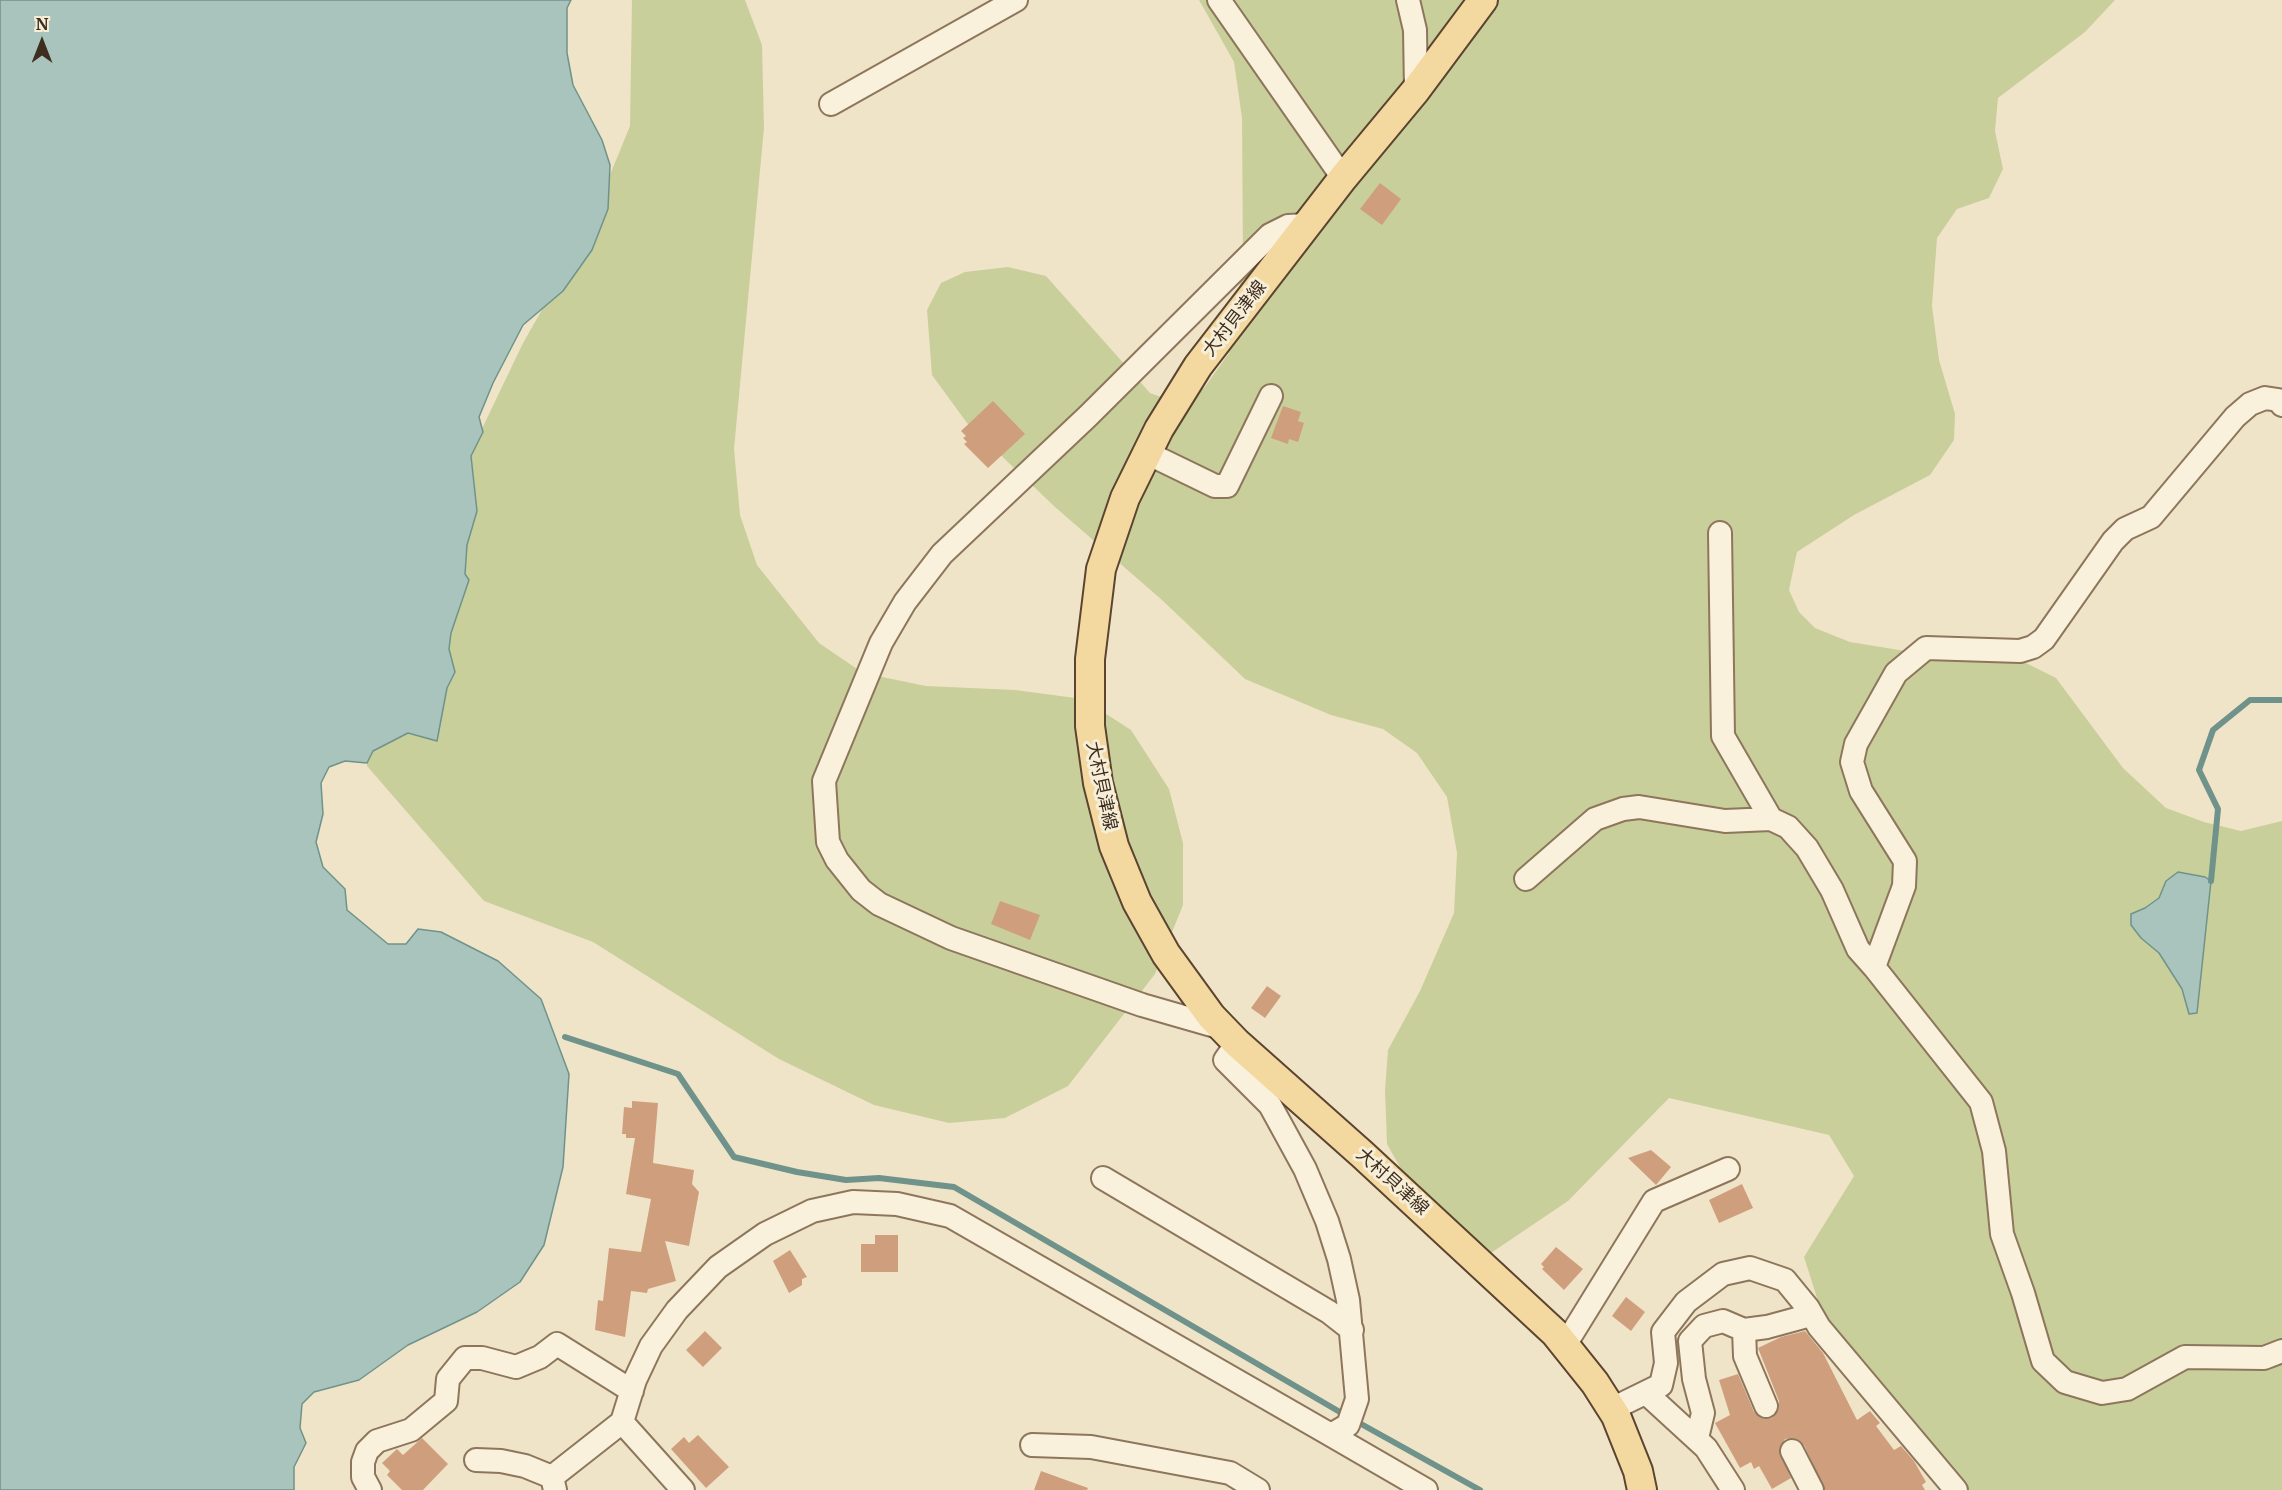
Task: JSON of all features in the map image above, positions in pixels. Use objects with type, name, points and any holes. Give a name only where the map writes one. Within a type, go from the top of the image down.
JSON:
[{"type":"main road","name":"大村貝津線","points":[[1483,0],[1416,90],[1343,178],[1198,366],[1147,453],[1125,498],[1101,570],[1090,659],[1090,726],[1098,783],[1114,846],[1137,902],[1166,954],[1229,1035],[1482,1265],[1565,1345],[1612,1409],[1638,1471],[1642,1490]]},
{"type":"street","points":[[831,104],[1016,0]]},
{"type":"street","points":[[1219,0],[1343,178]]},
{"type":"street","points":[[1407,0],[1416,30],[1416,90]]},
{"type":"street","points":[[1307,225],[1288,226],[1270,236],[1088,416],[942,554],[905,602],[881,643],[824,781],[828,842],[837,860],[861,890],[879,904],[951,938],[1229,1035],[1226,1060],[1270,1105],[1305,1169],[1327,1221],[1339,1260],[1352,1330],[1357,1399],[1348,1425],[1331,1435]]},
{"type":"street","points":[[1147,453],[1215,486],[1227,486],[1271,396]]},
{"type":"street","points":[[1874,967],[1904,886],[1905,861],[1862,791],[1852,762],[1856,744],[1896,673],[1926,648],[2020,651],[2033,647],[2044,639],[2113,541],[2125,529],[2151,517],[2235,417],[2250,404],[2265,398],[2278,400],[2282,405]]},
{"type":"street","points":[[1720,532],[1723,736],[1771,819]]},
{"type":"street","points":[[1526,879],[1595,819],[1623,809],[1639,807],[1725,821],[1771,819],[1788,828],[1807,848],[1832,890],[1858,949],[1981,1102],[1994,1151],[2001,1234],[2023,1293],[2043,1361],[2065,1382],[2102,1393],[2140,1384],[2185,1358],[2264,1358],[2282,1351]]},
{"type":"street","points":[[1565,1345],[1654,1201],[1728,1169]]},
{"type":"street","points":[[1103,1178],[1329,1312],[1352,1330]]},
{"type":"street","points":[[476,1460],[501,1461],[525,1466],[554,1484],[622,1422],[634,1384],[651,1346],[677,1310],[718,1267],[765,1234],[812,1211],[853,1202],[897,1204],[950,1216],[1426,1490]]},
{"type":"street","points":[[1612,1409],[1660,1385],[1666,1363],[1663,1332],[1686,1302],[1723,1274],[1750,1268],[1785,1280],[1811,1315],[1956,1490]]},
{"type":"street","points":[[1697,1438],[1703,1413],[1694,1379],[1690,1341],[1704,1326],[1723,1321],[1744,1330],[1767,1327],[1811,1315]]},
{"type":"street","points":[[563,1329],[634,1384]]},
{"type":"street","points":[[1744,1330],[1745,1356],[1766,1406]]},
{"type":"street","points":[[370,1490],[363,1477],[363,1462],[367,1451],[377,1442],[411,1430],[446,1401],[448,1379],[465,1358],[482,1358],[516,1366],[540,1357],[557,1344],[634,1384]]},
{"type":"street","points":[[1646,1393],[1706,1448],[1733,1490]]},
{"type":"street","points":[[622,1422],[683,1490]]},
{"type":"street","points":[[1032,1445],[1091,1447],[1230,1473],[1258,1490]]},
{"type":"street","points":[[1792,1451],[1812,1490]]},
{"type":"green space","points":[[632,0],[745,0],[762,45],[764,128],[734,449],[740,515],[757,565],[819,643],[863,673],[926,686],[1015,690],[1083,699],[1131,730],[1169,789],[1183,843],[1183,905],[1155,974],[1068,1086],[1005,1118],[949,1123],[874,1105],[779,1059],[593,942],[484,901],[367,766],[368,703],[433,531],[523,343],[587,231],[630,126]]},
{"type":"green space","points":[[1199,0],[2115,0],[2085,32],[1998,98],[1995,131],[2003,169],[1989,198],[1957,209],[1937,238],[1932,306],[1939,360],[1955,414],[1954,440],[1930,475],[1854,515],[1797,552],[1789,590],[1799,612],[1815,628],[1850,642],[1936,656],[2020,660],[2056,678],[2123,768],[2166,808],[2204,822],[2241,831],[2282,821],[2282,1490],[1958,1490],[1826,1326],[1804,1257],[1854,1176],[1829,1135],[1669,1098],[1568,1201],[1491,1253],[1451,1239],[1416,1196],[1387,1144],[1385,1090],[1388,1050],[1420,991],[1454,913],[1457,853],[1447,797],[1417,753],[1383,729],[1331,715],[1245,679],[1162,600],[1055,507],[967,423],[932,375],[927,310],[941,283],[965,272],[1008,267],[1046,276],[1150,393],[1172,401],[1204,388],[1229,353],[1243,264],[1242,118],[1234,62]]},
{"type":"water","points":[[0,0],[571,0],[567,8],[567,53],[573,85],[602,140],[610,165],[608,209],[592,250],[563,291],[523,325],[493,383],[479,417],[483,432],[471,456],[477,511],[467,545],[465,574],[469,580],[451,633],[449,649],[455,672],[447,688],[437,741],[408,733],[373,751],[367,763],[345,761],[329,767],[321,783],[323,814],[316,842],[323,867],[345,889],[347,910],[388,944],[406,944],[418,929],[441,932],[498,961],[541,999],[569,1074],[563,1167],[544,1245],[520,1282],[477,1312],[408,1345],[359,1380],[314,1392],[302,1404],[300,1428],[306,1443],[294,1467],[294,1490],[0,1490]]},
{"type":"water","points":[[2178,872],[2205,877],[2211,881],[2197,1013],[2189,1014],[2182,989],[2159,953],[2141,938],[2131,925],[2131,914],[2159,898],[2166,881]]},
{"type":"building","points":[[1380,183],[1401,199],[1382,225],[1360,209]]},
{"type":"building","points":[[993,401],[1025,434],[988,468],[964,444],[967,442],[963,438],[966,436],[961,431]]},
{"type":"building","points":[[1283,406],[1301,412],[1298,421],[1304,423],[1298,442],[1289,439],[1288,444],[1271,438]]},
{"type":"building","points":[[1000,901],[1040,915],[1030,940],[991,924]]},
{"type":"building","points":[[1267,986],[1281,996],[1265,1018],[1251,1008]]},
{"type":"building","points":[[632,1101],[658,1103],[653,1163],[694,1170],[692,1184],[699,1192],[689,1246],[665,1241],[676,1281],[648,1289],[647,1293],[631,1291],[625,1337],[595,1330],[598,1300],[603,1301],[609,1248],[641,1252],[651,1199],[626,1194],[635,1138],[626,1138],[626,1134],[622,1134],[624,1107],[632,1108]]},
{"type":"building","points":[[1651,1150],[1671,1167],[1656,1185],[1628,1158]]},
{"type":"building","points":[[1742,1184],[1753,1208],[1719,1223],[1709,1200]]},
{"type":"building","points":[[875,1235],[898,1235],[898,1272],[861,1272],[861,1244],[875,1244]]},
{"type":"building","points":[[1556,1247],[1583,1269],[1564,1290],[1542,1269],[1544,1267],[1541,1264]]},
{"type":"building","points":[[790,1250],[807,1277],[802,1279],[802,1285],[789,1293],[773,1261]]},
{"type":"building","points":[[1626,1297],[1645,1312],[1631,1331],[1612,1316]]},
{"type":"building","points":[[705,1331],[722,1348],[703,1367],[686,1350]]},
{"type":"building","points":[[1805,1331],[1823,1353],[1857,1420],[1870,1411],[1880,1423],[1876,1426],[1894,1450],[1901,1446],[1914,1461],[1926,1482],[1922,1485],[1925,1490],[1825,1490],[1804,1445],[1793,1438],[1785,1439],[1779,1450],[1791,1478],[1772,1489],[1759,1466],[1754,1469],[1751,1462],[1740,1468],[1715,1423],[1730,1415],[1719,1380],[1738,1374],[1754,1412],[1764,1419],[1772,1418],[1779,1408],[1779,1401],[1758,1348],[1781,1337]]},
{"type":"building","points":[[698,1435],[729,1467],[706,1488],[671,1449],[684,1437],[689,1443]]},
{"type":"building","points":[[422,1438],[448,1464],[423,1490],[402,1490],[387,1475],[390,1471],[382,1463],[397,1449],[403,1455]]},
{"type":"building","points":[[1041,1471],[1088,1488],[1087,1490],[1034,1490]]},
{"type":"waterway","points":[[2211,881],[2218,809],[2199,770],[2213,730],[2250,700],[2282,700]]},
{"type":"waterway","points":[[565,1037],[678,1074],[734,1157],[797,1172],[846,1180],[879,1178],[954,1187],[1345,1415]]},
{"type":"waterway","points":[[1354,1420],[1480,1490]]}]
